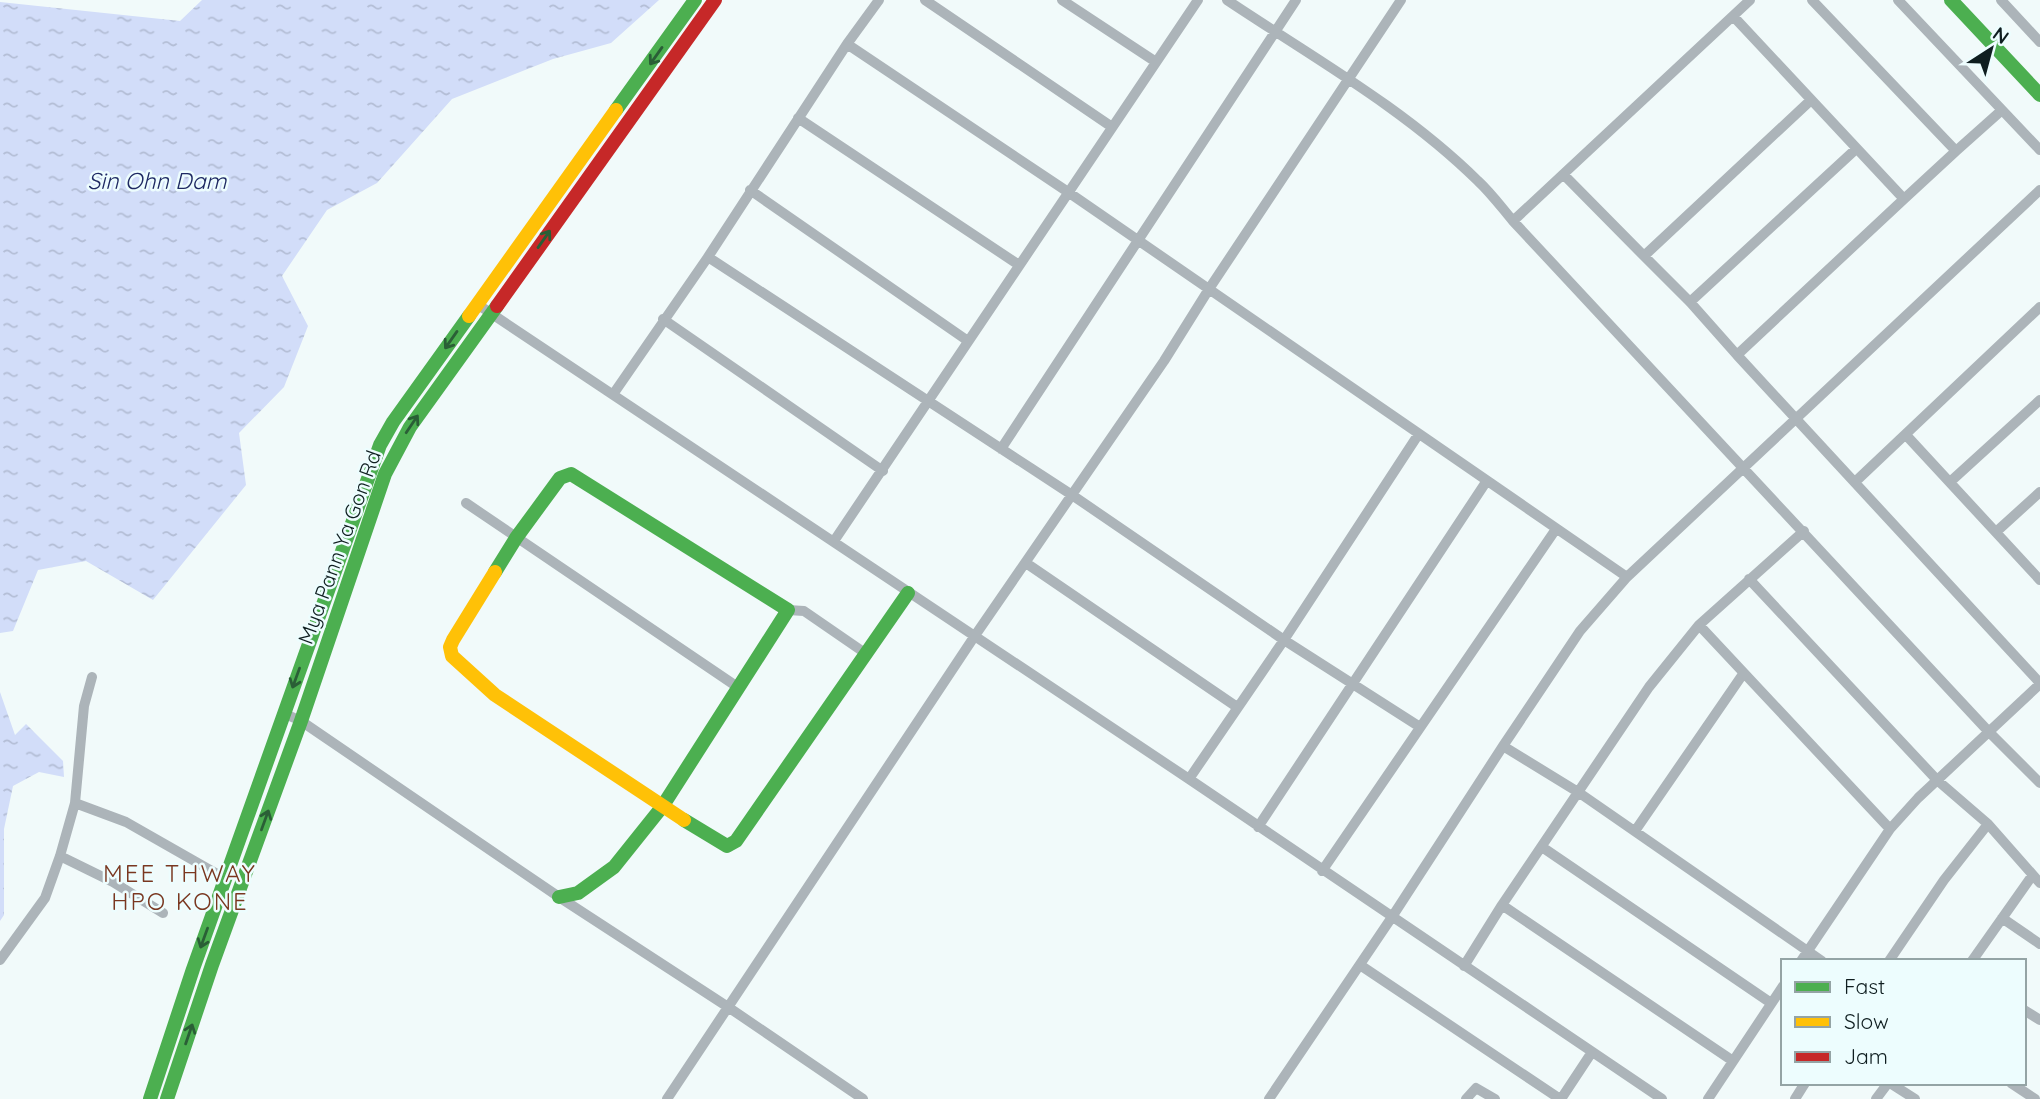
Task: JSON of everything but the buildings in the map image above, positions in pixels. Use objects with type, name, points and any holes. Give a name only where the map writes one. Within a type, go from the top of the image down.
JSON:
[{"type":"main road","name":"Mya Pann Ya Gon Rd","points":[[150,1099],[283,713],[380,445],[393,422],[477,303],[695,0]]},
{"type":"main road","name":"Mya Pann Ya Gon Rd","points":[[167,1099],[392,458],[410,426],[715,0]]},
{"type":"main road","points":[[1951,0],[2040,95]]},
{"type":"main road","points":[[559,897],[578,893],[614,867],[662,807],[788,610],[570,474],[560,478],[516,538],[453,640],[450,647],[452,656],[495,695],[662,807],[722,844],[731,845],[736,841],[908,593]]},
{"type":"street","points":[[614,393],[879,0]]},
{"type":"street","points":[[925,0],[1112,127]]},
{"type":"street","points":[[1062,0],[1156,62]]},
{"type":"street","points":[[834,541],[1198,0]]},
{"type":"street","points":[[1227,0],[1348,79],[1428,137],[1479,182],[1989,732],[2040,783]]},
{"type":"street","points":[[1001,449],[1296,0]]},
{"type":"street","points":[[667,1099],[975,637],[1164,361],[1401,0]]},
{"type":"street","points":[[1513,221],[1750,0]]},
{"type":"street","points":[[1812,0],[1956,151]]},
{"type":"street","points":[[1898,0],[2040,150]]},
{"type":"street","points":[[2001,0],[2040,42]]},
{"type":"street","points":[[1733,16],[1904,198]]},
{"type":"street","points":[[847,44],[1068,192],[1627,578]]},
{"type":"street","points":[[1644,256],[1811,100]]},
{"type":"street","points":[[1737,355],[2001,110]]},
{"type":"street","points":[[798,118],[1018,265]]},
{"type":"street","points":[[1690,302],[1856,149]]},
{"type":"street","points":[[1503,746],[1635,831],[1804,956],[1891,830],[1937,780],[2040,684],[1690,302],[1564,174]]},
{"type":"street","points":[[750,190],[968,341]]},
{"type":"street","points":[[1269,1099],[1580,631],[1627,578],[1743,466],[2040,190]]},
{"type":"street","points":[[708,257],[1072,495],[1284,640],[1420,727]]},
{"type":"street","points":[[477,303],[1662,1099]]},
{"type":"street","points":[[1855,482],[2040,307]]},
{"type":"street","points":[[663,319],[883,471]]},
{"type":"street","points":[[1950,482],[2040,400]]},
{"type":"street","points":[[1189,779],[1418,435]]},
{"type":"street","points":[[1906,435],[2040,580]]},
{"type":"street","points":[[1258,827],[1486,482]]},
{"type":"street","points":[[1996,532],[2040,492]]},
{"type":"street","points":[[466,503],[739,688]]},
{"type":"street","points":[[1322,871],[1556,529]]},
{"type":"street","points":[[1464,966],[1649,687],[1699,625],[1804,531]]},
{"type":"street","points":[[1026,563],[1237,708]]},
{"type":"street","points":[[1749,579],[1937,780],[1988,824],[2036,880],[2002,918],[1973,959]]},
{"type":"street","points":[[788,610],[804,611],[865,653]]},
{"type":"street","points":[[1699,625],[1891,830]]},
{"type":"street","points":[[1635,831],[1743,674]]},
{"type":"street","points":[[0,960],[45,898],[60,856],[75,803],[84,706],[92,677]]},
{"type":"street","points":[[283,713],[301,721],[863,1099]]},
{"type":"street","points":[[75,803],[126,822],[226,879]]},
{"type":"street","points":[[1889,959],[1944,880],[1988,824]]},
{"type":"street","points":[[1542,847],[1771,1003]]},
{"type":"street","points":[[60,856],[113,882],[163,913]]},
{"type":"street","points":[[1502,905],[1733,1061]]},
{"type":"street","points":[[2002,918],[2040,944]]},
{"type":"street","points":[[1360,965],[1560,1099],[1592,1052]]},
{"type":"street","points":[[1708,1099],[1781,989]]},
{"type":"street","points":[[1876,1099],[1887,1085]]},
{"type":"street","points":[[1892,1085],[1914,1099]]},
{"type":"street","points":[[2014,1085],[2035,1099]]},
{"type":"street","points":[[1466,1099],[1476,1088],[1495,1099]]},
{"type":"water","name":"Sin Ohn Dam","points":[[202,0],[659,0],[611,43],[553,59],[452,99],[377,183],[327,210],[282,276],[308,326],[284,387],[239,433],[246,485],[153,600],[86,561],[38,570],[13,631],[0,633],[0,2],[180,21]]},
{"type":"water","points":[[0,692],[15,735],[26,724],[63,761],[64,777],[39,772],[13,786],[4,829],[4,915],[0,921]]},
{"type":"traffic: fast","points":[[616,110],[695,0]]},
{"type":"traffic: fast","points":[[1951,0],[2040,95]]},
{"type":"traffic: fast","points":[[167,1099],[385,474],[410,427],[497,306]]},
{"type":"traffic: fast","points":[[150,1099],[193,969],[380,445],[393,422],[469,316]]},
{"type":"traffic: fast","points":[[495,572],[560,478],[571,474],[788,610],[662,807],[614,867],[578,893],[559,897]]},
{"type":"traffic: fast","points":[[684,820],[727,846],[736,841],[908,593]]},
{"type":"traffic: slow","points":[[469,316],[616,110]]},
{"type":"traffic: slow","points":[[495,572],[453,640],[450,647],[452,656],[495,695],[684,820]]},
{"type":"traffic: jam","points":[[497,306],[715,0]]},
{"type":"district","name":"MEE THWAY HPO KONE","points":[[180,887]]}]
